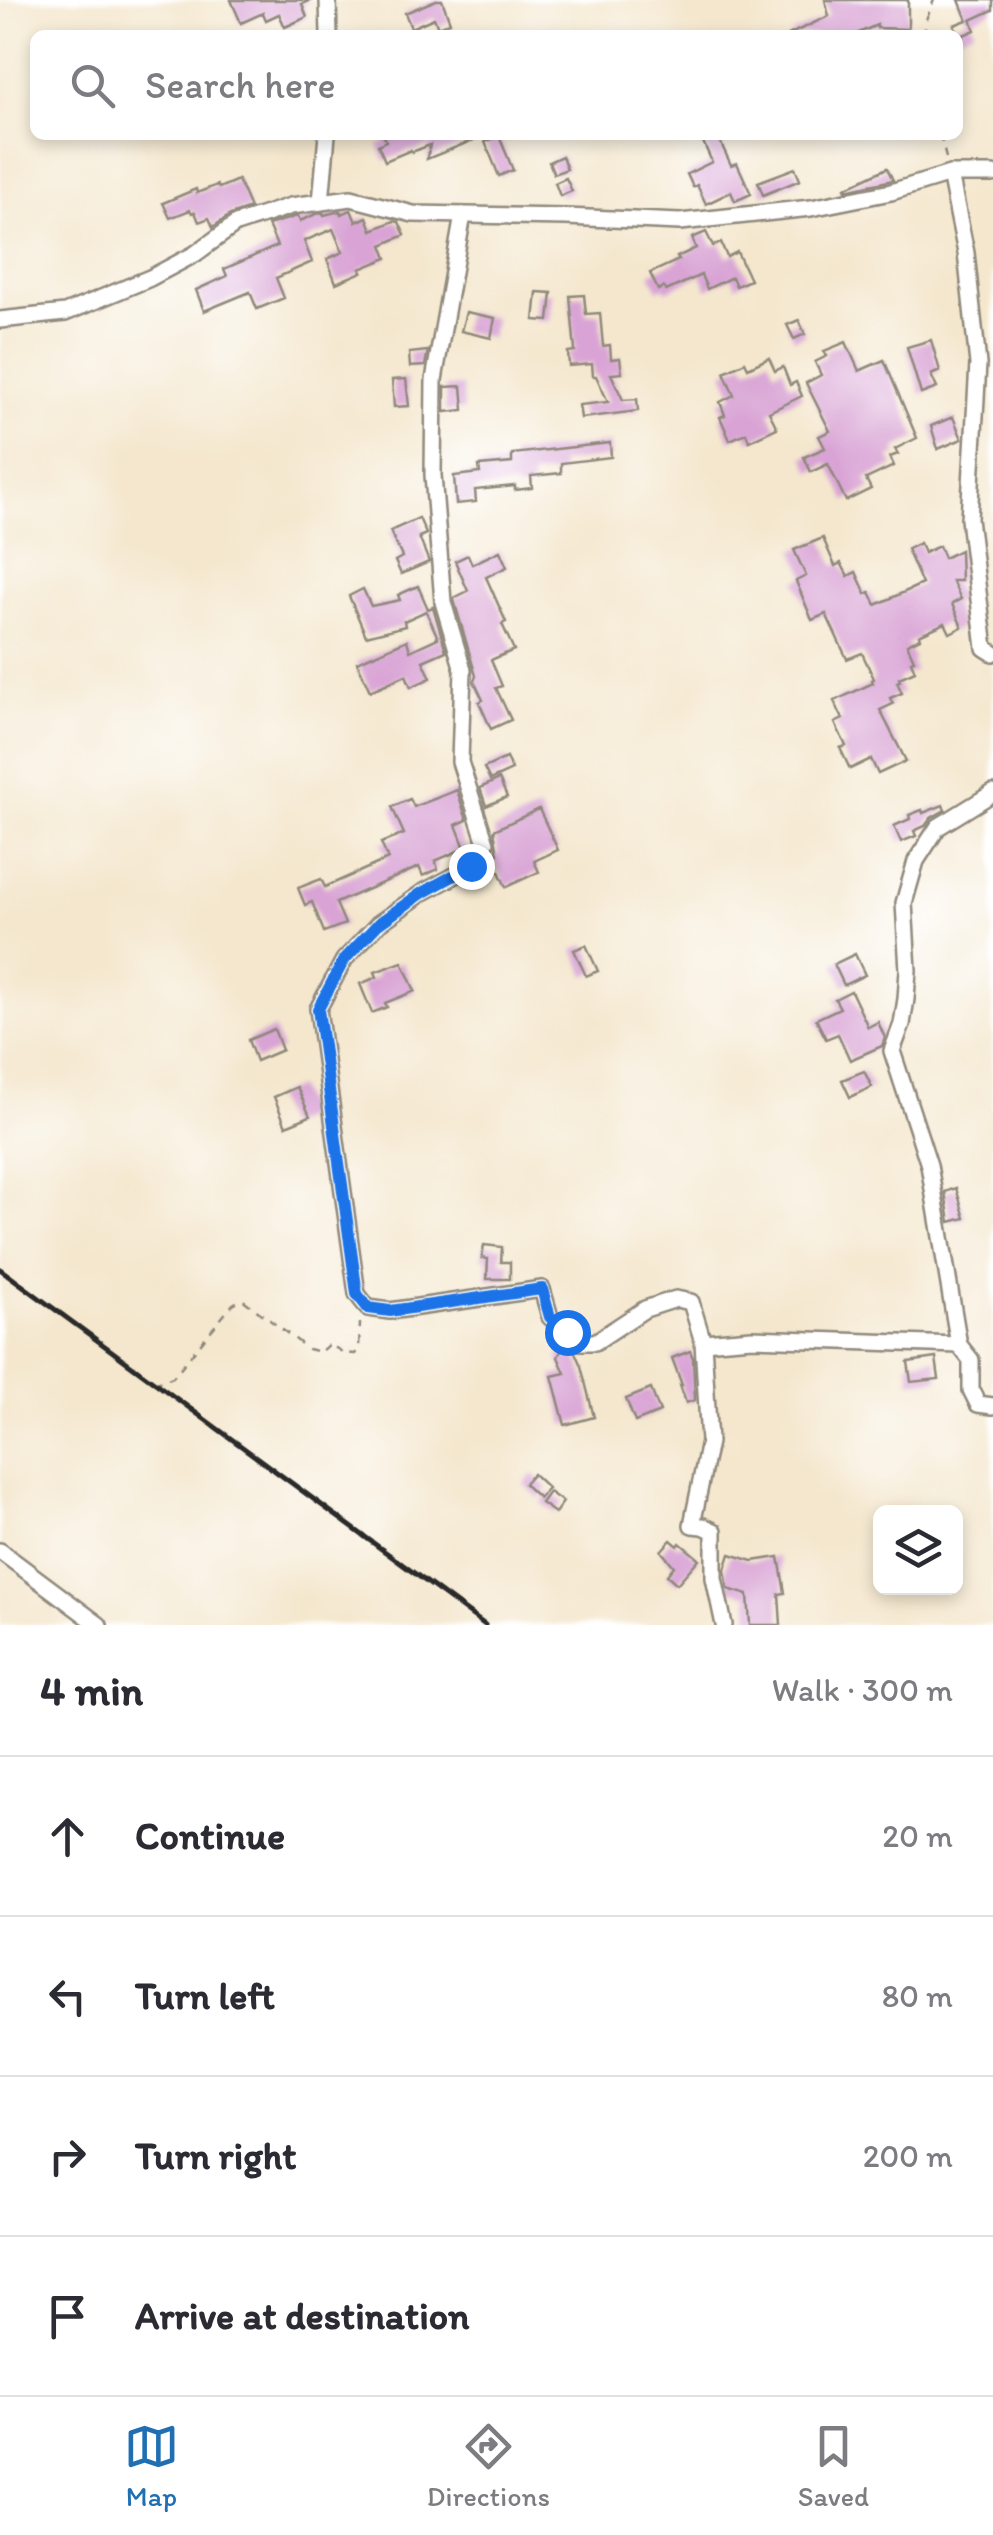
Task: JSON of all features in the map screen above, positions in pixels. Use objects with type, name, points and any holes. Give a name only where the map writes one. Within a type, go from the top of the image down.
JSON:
[{"type":"street","points":[[328,0],[329,30]]},
{"type":"street","points":[[320,202],[327,140]]},
{"type":"street","points":[[0,320],[65,313],[150,278],[195,254],[236,224],[291,206],[352,198],[413,214],[680,222],[811,208],[891,192],[950,174],[993,174]]},
{"type":"street","points":[[950,174],[966,253],[978,364],[968,519],[993,663]]},
{"type":"street","points":[[463,216],[434,380],[433,476],[443,602],[464,670],[460,762],[486,843],[471,866],[422,893],[378,924],[344,960],[318,1009],[357,1294],[368,1308],[390,1311],[542,1289],[550,1317],[579,1342],[595,1342],[645,1309],[676,1300],[691,1302],[702,1342],[709,1442],[692,1525],[714,1532],[714,1578],[724,1625]]},
{"type":"street","points":[[993,793],[938,828],[916,860],[904,903],[906,999],[892,1051],[929,1165],[959,1345],[971,1360],[971,1390],[978,1404],[993,1406]]},
{"type":"street","points":[[702,1342],[752,1338],[959,1345]]},
{"type":"street","points":[[0,1551],[98,1625]]},
{"type":"path","points":[[925,30],[934,0]]},
{"type":"path","points":[[941,140],[950,174]]},
{"type":"path","points":[[153,1384],[172,1376],[233,1304],[242,1299],[308,1349],[320,1352],[329,1344],[344,1353],[355,1354],[360,1325],[368,1308]]},
{"type":"building","points":[[231,0],[312,0],[302,4],[307,17],[285,27],[279,14],[266,20],[263,13],[241,23]]},
{"type":"building","points":[[442,0],[450,22],[438,27],[434,18],[411,28],[405,13]]},
{"type":"building","points":[[825,0],[908,0],[908,29],[877,25],[866,30],[799,30],[829,16]]},
{"type":"building","points":[[959,0],[993,0],[993,10],[971,20],[975,30],[963,35],[963,30],[956,30],[954,25],[967,20]]},
{"type":"building","points":[[474,140],[427,159],[430,145],[385,161],[378,145],[386,141]]},
{"type":"building","points":[[501,140],[513,170],[499,176],[485,142]]},
{"type":"building","points":[[702,140],[719,140],[731,165],[737,163],[751,194],[735,201],[731,192],[706,204],[687,174],[712,162]]},
{"type":"building","points":[[562,156],[567,169],[554,174],[549,162]]},
{"type":"building","points":[[795,168],[800,180],[763,195],[758,182]]},
{"type":"building","points":[[887,168],[893,180],[846,190],[845,188]]},
{"type":"building","points":[[566,178],[572,191],[560,196],[555,183]]},
{"type":"building","points":[[238,180],[250,208],[213,227],[209,218],[199,222],[190,210],[170,218],[163,203],[196,189],[197,193]]},
{"type":"building","points":[[351,210],[356,222],[367,217],[372,230],[399,222],[405,235],[382,245],[387,258],[336,283],[327,259],[343,252],[333,229],[304,241],[312,262],[276,278],[284,298],[257,309],[250,292],[204,311],[196,290],[227,276],[224,269],[277,246],[268,225],[298,216],[300,221],[316,214]]},
{"type":"building","points":[[706,232],[713,246],[721,243],[727,257],[737,252],[750,280],[736,286],[732,277],[707,289],[701,275],[666,291],[664,287],[658,290],[650,273],[696,248],[692,238]]},
{"type":"building","points":[[537,292],[552,293],[549,321],[534,320]]},
{"type":"building","points":[[584,295],[586,314],[600,313],[603,346],[610,345],[611,359],[620,358],[622,373],[611,374],[623,400],[637,399],[638,411],[581,418],[579,405],[608,402],[593,376],[592,364],[569,366],[568,352],[575,351],[570,296]]},
{"type":"building","points":[[466,312],[495,318],[491,338],[461,331]]},
{"type":"building","points":[[799,320],[805,334],[794,339],[787,325]]},
{"type":"building","points":[[931,340],[940,371],[931,375],[937,388],[921,394],[907,347]]},
{"type":"building","points":[[846,342],[859,371],[884,360],[917,438],[895,449],[898,454],[890,457],[894,466],[866,479],[871,489],[846,501],[828,464],[811,472],[804,457],[825,448],[819,436],[830,431],[806,383],[821,375],[815,362],[827,356],[824,351]]},
{"type":"building","points":[[428,351],[425,366],[410,367],[409,353]]},
{"type":"building","points":[[769,358],[775,371],[783,367],[790,385],[796,382],[802,396],[769,412],[777,428],[749,441],[746,433],[730,440],[720,417],[725,415],[720,402],[734,395],[724,372],[745,362],[748,368]]},
{"type":"building","points":[[406,379],[409,406],[394,407],[392,380]]},
{"type":"building","points":[[462,386],[464,410],[445,412],[445,387]]},
{"type":"building","points":[[953,417],[962,439],[938,449],[931,426]]},
{"type":"building","points":[[610,443],[611,457],[561,463],[561,473],[531,476],[532,488],[475,490],[476,502],[456,504],[454,476],[480,473],[479,466],[512,463],[512,454]]},
{"type":"building","points":[[419,518],[426,534],[419,537],[429,562],[401,574],[395,561],[402,557],[390,531]]},
{"type":"building","points":[[823,538],[835,566],[841,563],[848,576],[856,572],[876,605],[922,584],[907,549],[920,543],[924,553],[939,546],[944,558],[960,550],[961,581],[952,581],[961,599],[952,604],[962,627],[950,633],[945,623],[907,644],[915,671],[899,678],[902,693],[890,698],[893,704],[880,710],[906,761],[878,774],[871,759],[850,769],[840,748],[846,746],[835,723],[843,719],[834,701],[873,683],[874,679],[862,653],[847,659],[826,614],[812,620],[796,581],[806,576],[794,550]]},
{"type":"building","points":[[500,551],[507,567],[486,577],[514,650],[491,660],[502,686],[496,688],[511,720],[491,729],[479,702],[483,700],[474,681],[476,676],[454,600],[468,591],[455,561],[468,555],[472,564]]},
{"type":"building","points":[[418,586],[428,609],[433,607],[446,651],[423,661],[431,678],[411,687],[406,675],[370,691],[357,662],[407,640],[410,651],[438,638],[426,611],[404,621],[405,626],[366,636],[349,596],[363,589],[371,606],[400,600],[398,595]]},
{"type":"building","points":[[506,758],[512,770],[490,780],[484,768]]},
{"type":"building","points":[[499,779],[507,797],[486,806],[480,788]]},
{"type":"building","points":[[457,790],[467,820],[456,825],[465,848],[435,861],[438,869],[423,876],[419,867],[336,903],[345,924],[324,932],[312,902],[305,905],[298,888],[321,879],[325,887],[388,859],[381,843],[404,834],[392,807],[410,799],[414,807]]},
{"type":"building","points":[[943,805],[945,810],[914,831],[916,836],[901,842],[894,826],[910,819],[909,815]]},
{"type":"building","points":[[539,809],[558,850],[534,861],[539,872],[506,887],[492,856],[498,854],[494,830]]},
{"type":"building","points":[[586,945],[598,971],[586,976],[574,950]]},
{"type":"building","points":[[855,954],[865,975],[844,985],[834,964]]},
{"type":"building","points":[[402,962],[415,991],[372,1013],[360,984],[377,977],[375,972]]},
{"type":"building","points":[[851,991],[868,1027],[878,1022],[885,1038],[882,1046],[850,1060],[838,1034],[826,1039],[816,1019],[840,1008],[835,999]]},
{"type":"building","points":[[274,1029],[282,1050],[256,1061],[248,1040]]},
{"type":"building","points":[[864,1071],[872,1087],[850,1097],[842,1080]]},
{"type":"building","points":[[297,1087],[310,1116],[286,1126],[274,1097]]},
{"type":"building","points":[[956,1188],[965,1218],[950,1222],[945,1192]]},
{"type":"building","points":[[484,1245],[502,1247],[501,1262],[510,1262],[510,1279],[487,1279],[488,1259],[482,1258]]},
{"type":"building","points":[[564,1345],[575,1352],[581,1366],[594,1417],[565,1425],[552,1376],[565,1373],[558,1357]]},
{"type":"building","points":[[690,1351],[695,1400],[686,1403],[672,1358]]},
{"type":"building","points":[[936,1358],[939,1379],[911,1382],[908,1362]]},
{"type":"building","points":[[651,1389],[660,1412],[635,1422],[626,1399]]},
{"type":"building","points":[[533,1474],[548,1488],[539,1498],[524,1484]]},
{"type":"building","points":[[549,1492],[563,1502],[555,1513],[541,1503]]},
{"type":"building","points":[[671,1540],[699,1559],[677,1584],[667,1575],[674,1566],[661,1551]]},
{"type":"building","points":[[730,1554],[753,1561],[779,1557],[785,1593],[779,1594],[781,1625],[750,1625],[748,1595],[728,1589],[725,1570]]},
{"type":"railway","points":[[0,1269],[485,1625]]},
{"type":"route","points":[[471,866],[422,893],[378,924],[344,960],[318,1009],[357,1294],[368,1308],[390,1311],[542,1289],[550,1317],[567,1332]]}]
